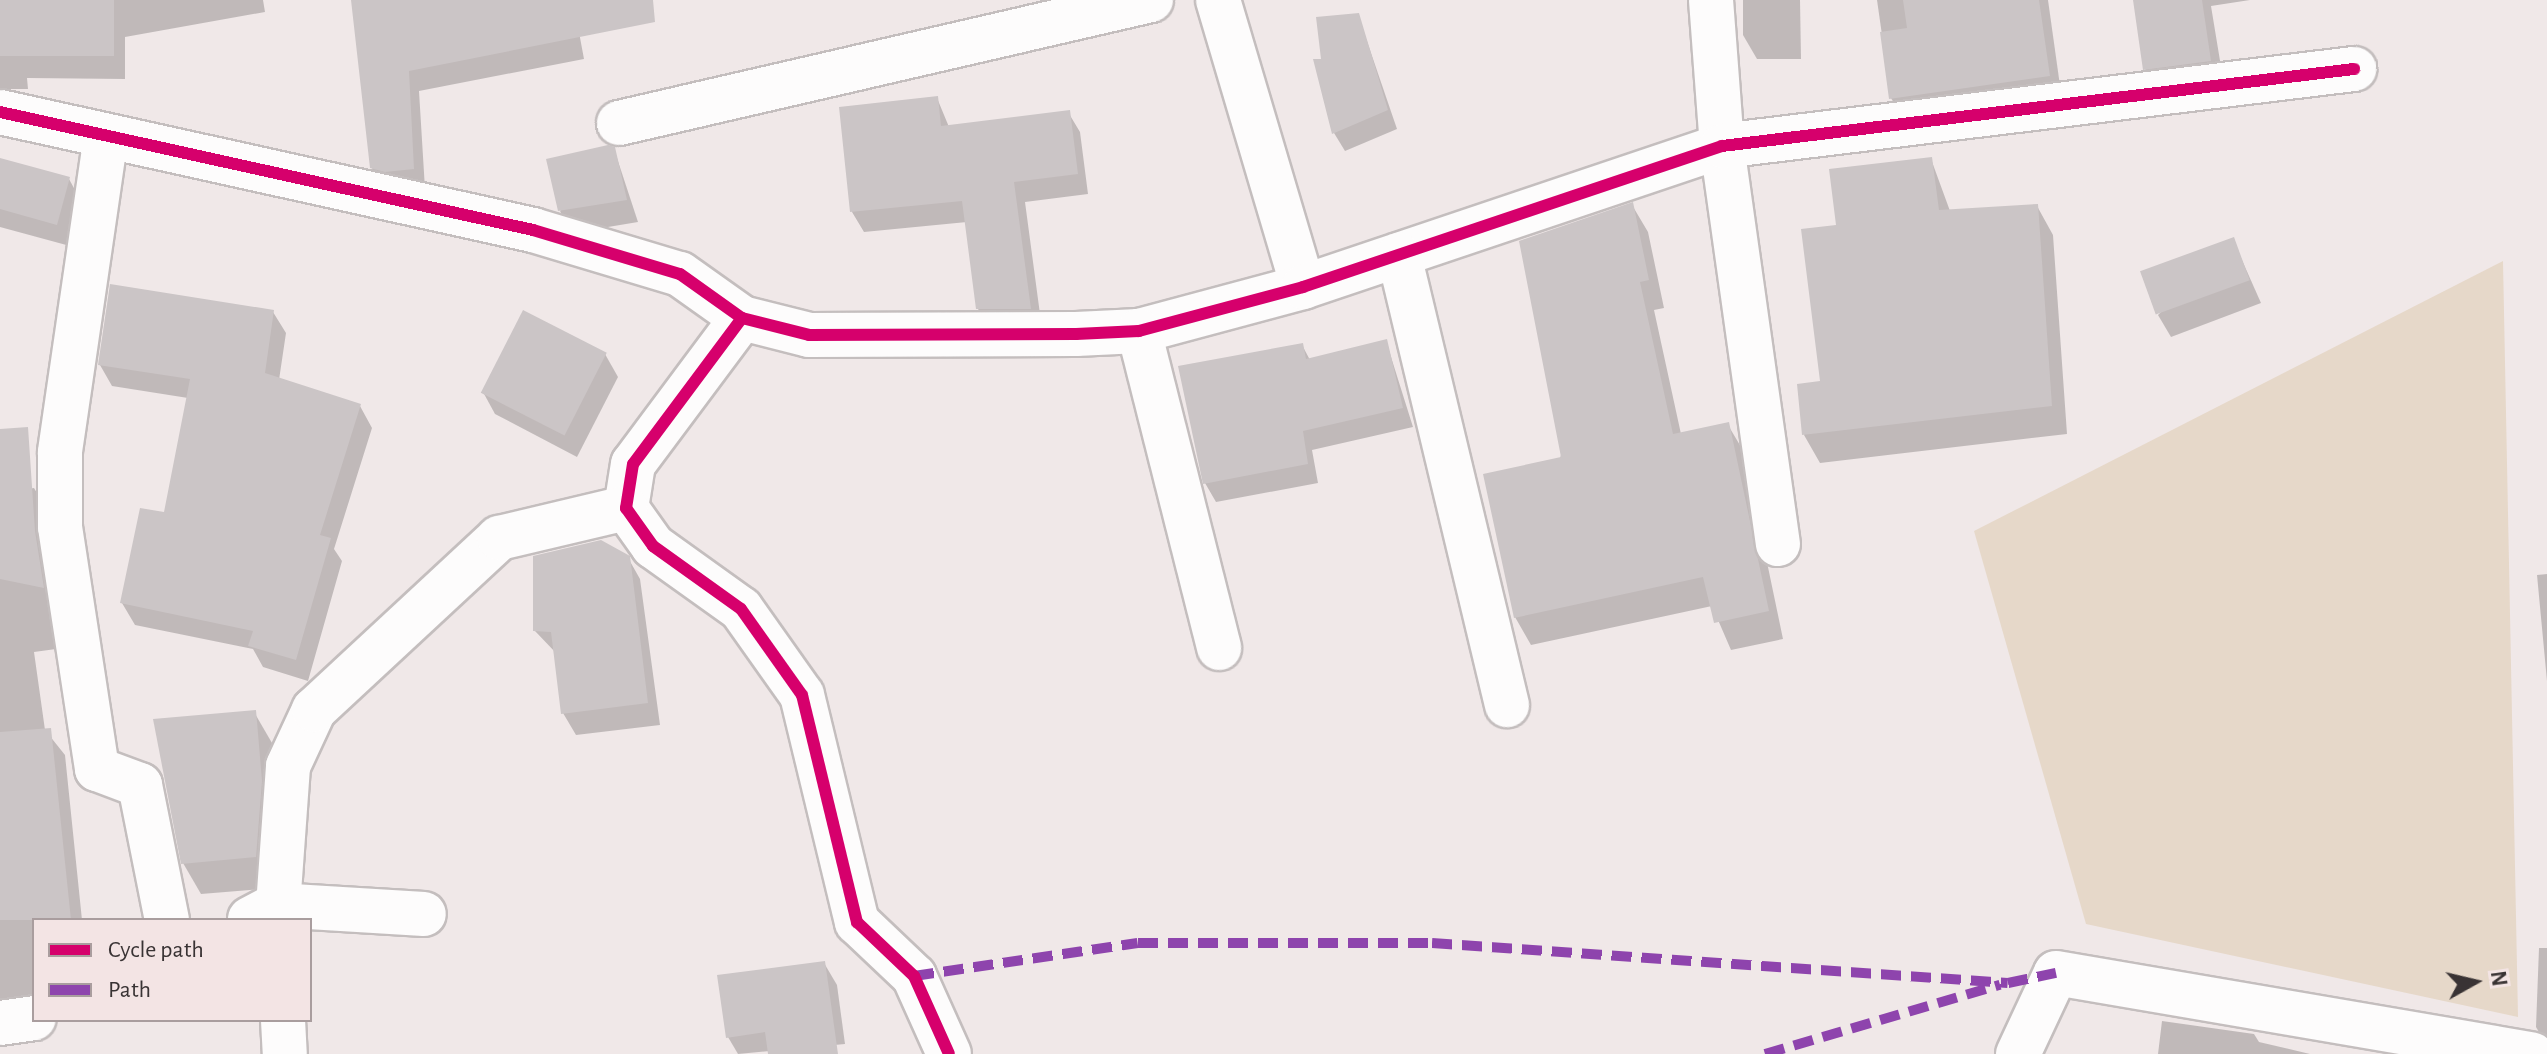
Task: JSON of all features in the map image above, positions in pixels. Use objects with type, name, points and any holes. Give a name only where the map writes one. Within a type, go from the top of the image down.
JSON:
[{"type":"street","points":[[619,123],[1151,0]]},
{"type":"street","points":[[1218,0],[1303,287]]},
{"type":"street","points":[[1711,0],[1722,146],[1778,544]]},
{"type":"street","points":[[0,112],[533,230],[680,274],[742,318],[809,335],[1139,331],[1303,287],[1722,146],[2354,69]]},
{"type":"street","points":[[106,136],[60,453],[60,527],[97,769],[140,785],[167,918]]},
{"type":"street","points":[[1399,255],[1507,705]]},
{"type":"street","points":[[742,318],[633,464],[626,508],[653,546],[741,609],[802,695],[857,922],[914,976],[949,1054]]},
{"type":"street","points":[[1139,331],[1219,648]]},
{"type":"street","points":[[424,914],[268,915],[288,766],[314,710],[499,538],[626,508]]},
{"type":"street","points":[[2018,1054],[2056,973],[2532,1054]]},
{"type":"street","points":[[0,1023],[32,1018]]},
{"type":"street","points":[[283,1022],[285,1054]]},
{"type":"shaded area","points":[[2503,261],[2518,1017],[2086,924],[1974,531]]},
{"type":"building","points":[[0,0],[114,0],[114,56],[0,56]]},
{"type":"building","points":[[351,0],[653,0],[655,22],[409,71],[414,169],[385,172],[370,168]]},
{"type":"building","points":[[1903,0],[2039,0],[2050,76],[1889,99],[1880,32],[1907,28]]},
{"type":"building","points":[[2133,0],[2202,0],[2211,61],[2143,70]]},
{"type":"building","points":[[1359,13],[1388,110],[1332,134],[1313,59],[1321,59],[1316,17]]},
{"type":"building","points":[[938,96],[941,126],[1070,110],[1078,174],[1014,182],[1031,309],[976,309],[962,201],[850,212],[839,107]]},
{"type":"building","points":[[608,145],[615,147],[627,200],[558,211],[546,159]]},
{"type":"building","points":[[1932,157],[1939,210],[2038,204],[2052,406],[1802,435],[1797,384],[1820,381],[1801,229],[1836,225],[1829,169]]},
{"type":"building","points":[[0,158],[70,177],[57,225],[0,209]]},
{"type":"building","points":[[1633,202],[1649,280],[1640,282],[1673,434],[1729,422],[1769,611],[1714,623],[1703,577],[1514,618],[1483,474],[1561,457],[1519,241]]},
{"type":"building","points":[[2234,237],[2250,280],[2156,314],[2140,271]]},
{"type":"building","points":[[110,284],[274,310],[265,373],[361,404],[320,535],[331,538],[296,660],[248,646],[253,631],[120,603],[140,508],[164,512],[190,379],[98,365]]},
{"type":"building","points":[[523,310],[607,353],[565,436],[481,393]]},
{"type":"building","points":[[1387,339],[1403,408],[1303,431],[1308,464],[1203,484],[1178,366],[1303,343],[1306,359]]},
{"type":"building","points":[[28,427],[35,531],[44,588],[0,579],[0,429]]},
{"type":"building","points":[[601,540],[630,556],[648,703],[561,714],[551,632],[533,631],[533,556]]},
{"type":"building","points":[[256,710],[262,781],[256,857],[181,864],[153,719]]},
{"type":"building","points":[[51,728],[71,918],[0,920],[0,732]]},
{"type":"building","points":[[825,961],[838,1054],[768,1054],[765,1032],[726,1038],[717,975]]},
{"type":"marked path","points":[[914,976],[1138,943],[1432,943],[2008,983],[2056,973]]},
{"type":"marked path","points":[[1765,1054],[2000,985]]},
{"type":"cycle path","points":[[0,112],[533,230],[680,274],[742,318],[809,335],[1076,334],[1139,331],[1303,287],[1722,146],[2354,69]]},
{"type":"cycle path","points":[[742,318],[633,464],[626,508],[653,546],[741,609],[802,695],[857,922],[914,976],[949,1054]]}]
